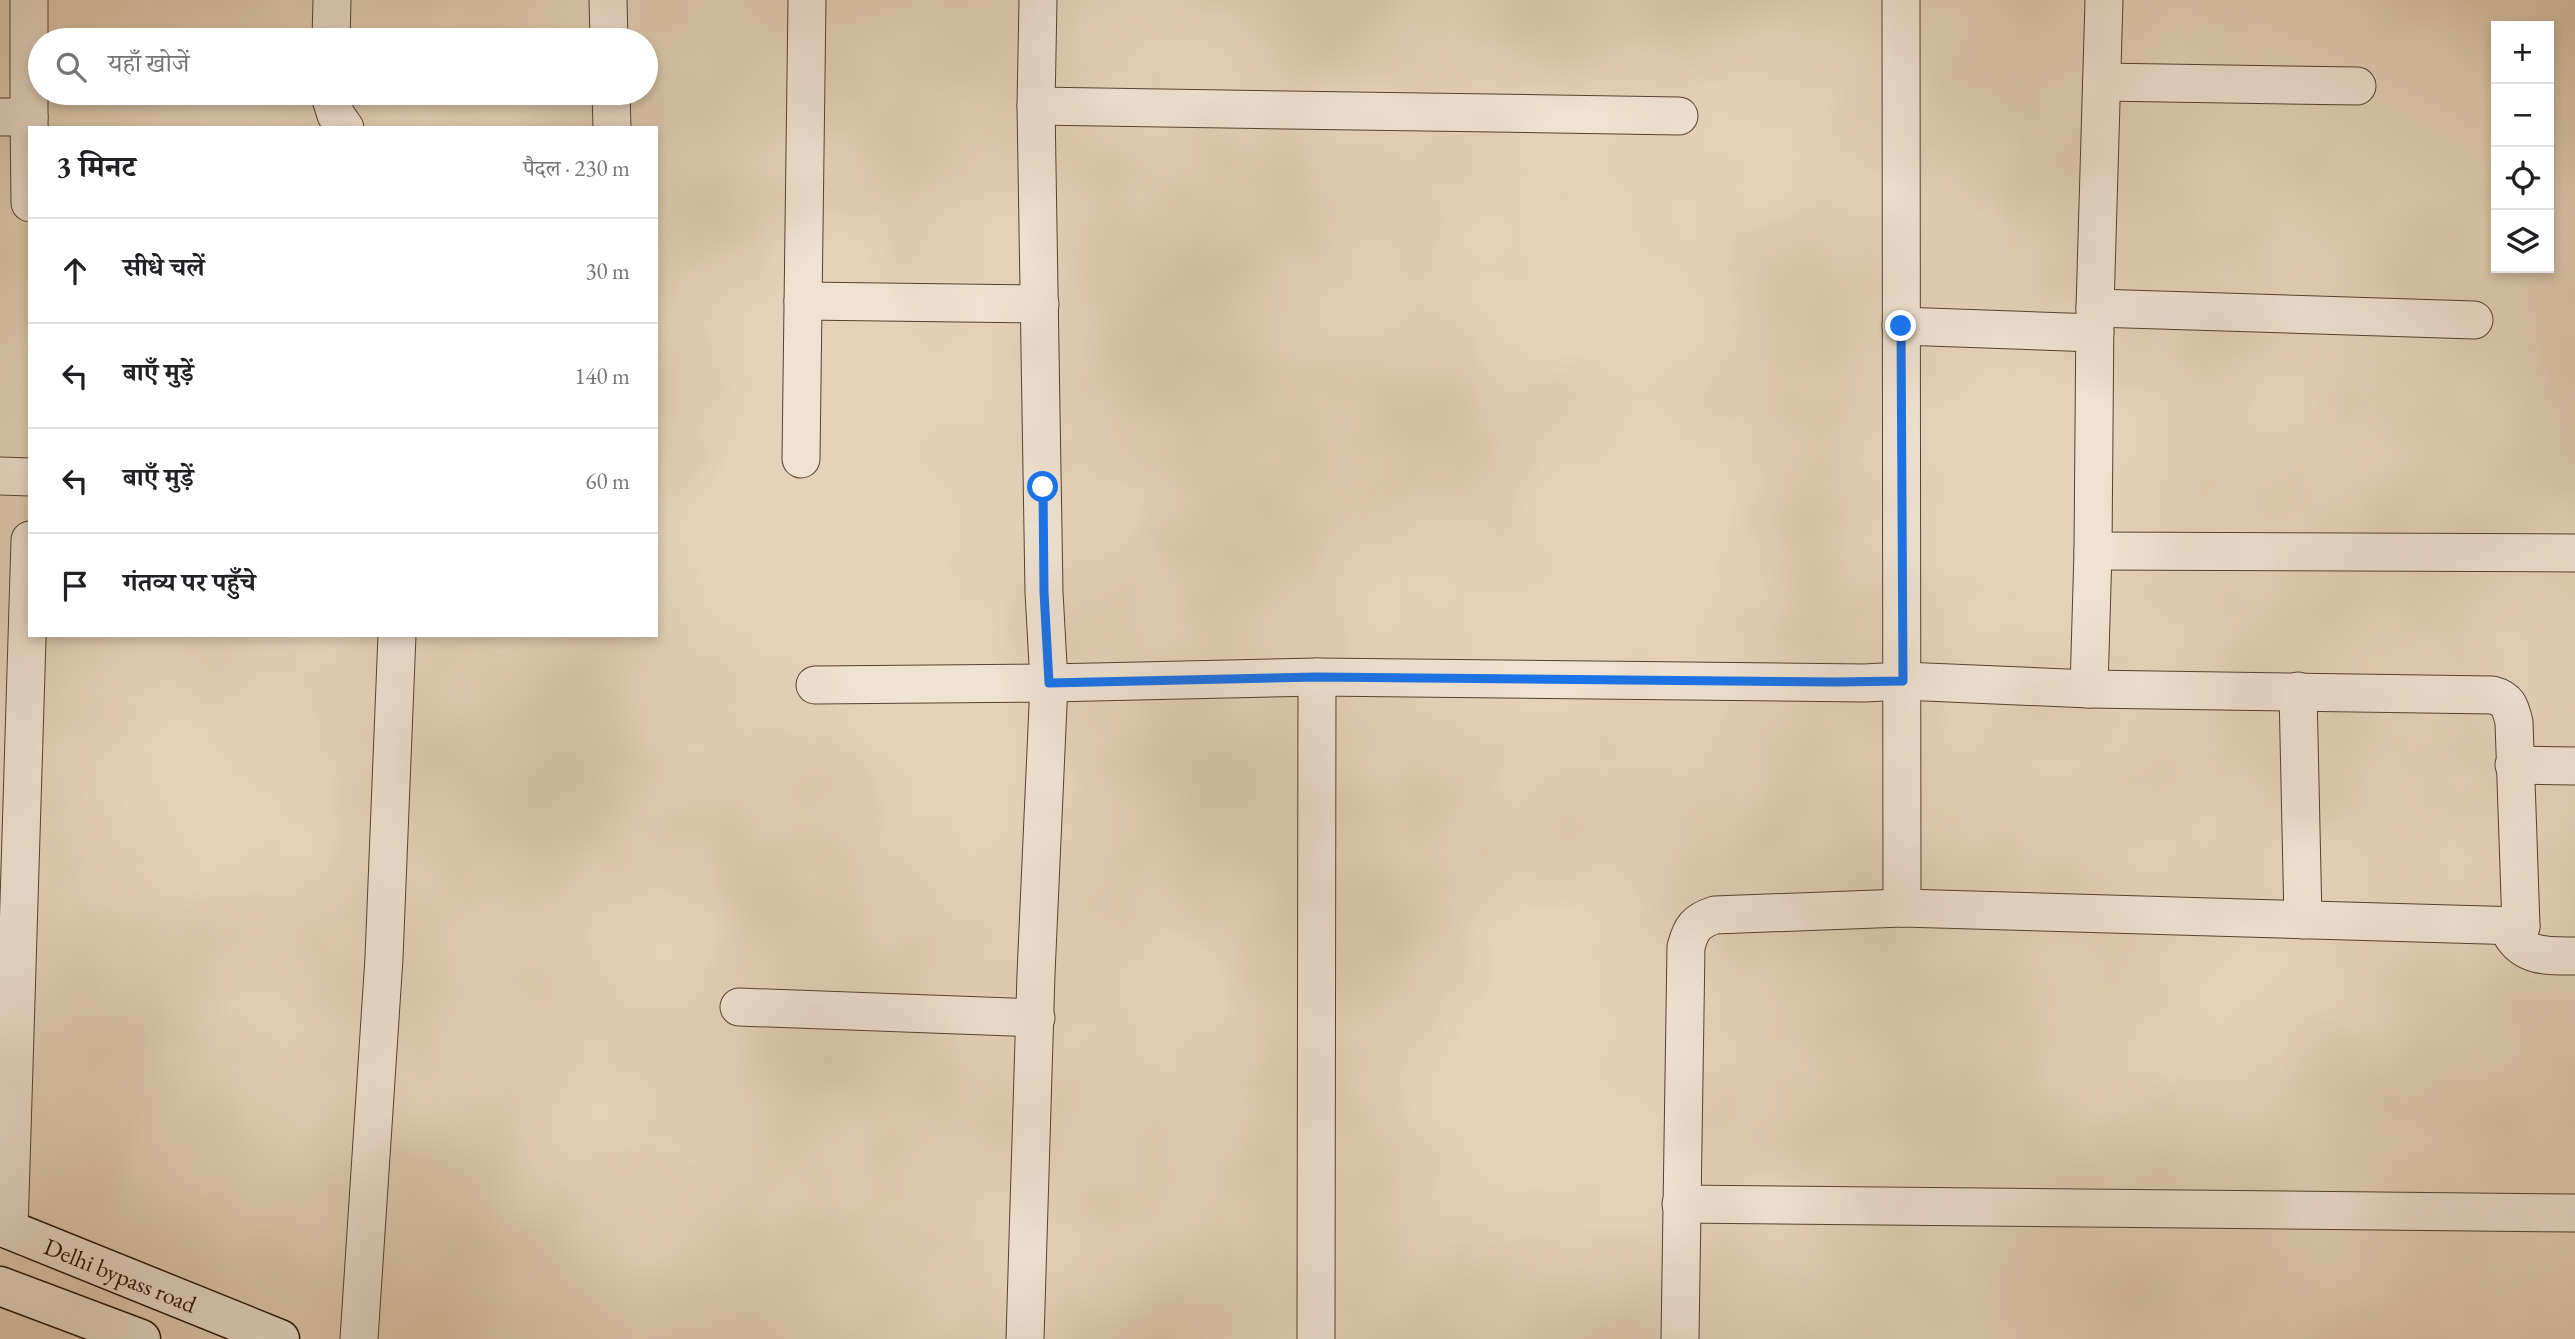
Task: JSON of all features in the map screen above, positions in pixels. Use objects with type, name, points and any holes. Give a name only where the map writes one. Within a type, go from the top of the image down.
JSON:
[{"type":"main road","name":"Delhi bypass road","points":[[5,1228],[281,1339]]},
{"type":"main road","points":[[0,1286],[119,1335]]},
{"type":"street","points":[[28,192],[14,117],[29,0]]},
{"type":"street","points":[[331,28],[332,0]]},
{"type":"street","points":[[608,0],[609,28]]},
{"type":"street","points":[[801,459],[807,0]]},
{"type":"street","points":[[1025,1339],[1049,683],[1044,592],[1036,106],[1038,0]]},
{"type":"street","points":[[1901,0],[1902,908]]},
{"type":"street","points":[[2089,689],[2104,0]]},
{"type":"street","points":[[2102,82],[2357,86]]},
{"type":"street","points":[[333,105],[344,126]]},
{"type":"street","points":[[611,105],[612,126]]},
{"type":"street","points":[[1036,106],[1679,116]]},
{"type":"street","points":[[803,301],[1040,304]]},
{"type":"street","points":[[1901,326],[2095,321],[2474,320]]},
{"type":"street","points":[[0,476],[28,477]]},
{"type":"street","points":[[2093,551],[2575,553]]},
{"type":"street","points":[[5,1228],[28,595]]},
{"type":"street","points":[[359,1339],[384,958],[397,637]]},
{"type":"street","points":[[1316,1339],[1317,677]]},
{"type":"street","points":[[814,685],[1317,677],[1850,683],[1903,681],[2089,689],[2492,695],[2503,698],[2510,704],[2514,722],[2521,926]]},
{"type":"street","points":[[2298,691],[2303,920]]},
{"type":"street","points":[[2514,765],[2575,766]]},
{"type":"street","points":[[1680,1339],[1686,947],[1691,929],[1700,920],[1715,915],[1902,908],[2521,926]]},
{"type":"street","points":[[2521,926],[2511,934],[2518,946],[2530,953],[2575,956]]},
{"type":"street","points":[[739,1007],[1036,1018]]},
{"type":"street","points":[[1681,1204],[2575,1213]]},
{"type":"route","points":[[1043,487],[1044,592],[1049,683],[1317,677],[1864,683],[1903,681],[1901,326]]}]
